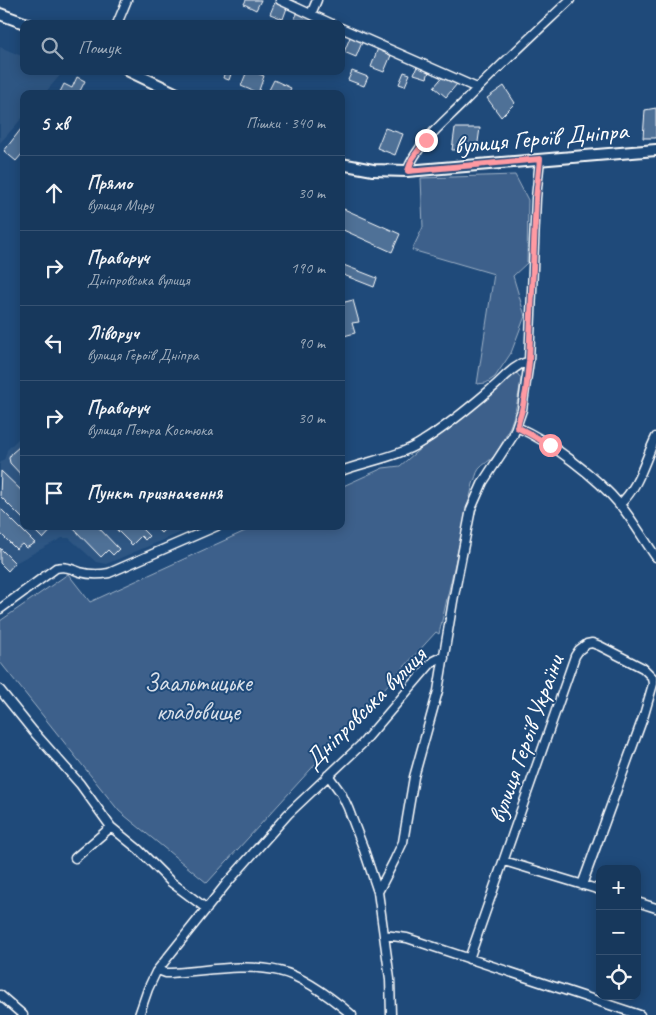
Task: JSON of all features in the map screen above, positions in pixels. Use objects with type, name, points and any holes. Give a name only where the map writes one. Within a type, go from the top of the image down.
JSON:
[{"type":"main road","points":[[0,14],[20,22]]},
{"type":"main road","points":[[137,75],[168,90]]},
{"type":"main road","name":"вулиця Героїв Дніпра","points":[[345,165],[372,170],[408,171],[656,150]]},
{"type":"street","points":[[119,20],[127,0]]},
{"type":"street","points":[[280,0],[324,20]]},
{"type":"street","points":[[311,14],[317,0]]},
{"type":"street","points":[[408,171],[412,159],[426,140],[477,88],[570,0]]},
{"type":"street","points":[[345,30],[477,88]]},
{"type":"street","name":"Дніпровська вулиця","points":[[138,1015],[158,970],[227,883],[288,814],[368,738],[434,661],[444,658],[452,601],[471,509],[483,482],[506,448],[517,427],[526,391],[536,198],[540,159]]},
{"type":"street","points":[[345,470],[404,451],[418,444],[470,407],[498,384],[515,366],[529,361]]},
{"type":"street","points":[[517,427],[536,436],[588,475],[619,505],[656,557]]},
{"type":"street","points":[[619,505],[627,498],[636,485],[656,438]]},
{"type":"street","points":[[0,609],[56,568],[67,567],[82,573],[96,575],[109,573],[208,530]]},
{"type":"street","name":"вулиця Героїв України","points":[[469,959],[575,656],[582,647],[592,643],[643,668],[652,677],[653,684],[644,715],[582,885]]},
{"type":"street","points":[[378,892],[402,842],[414,777],[438,691],[444,658]]},
{"type":"street","points":[[0,690],[80,784],[111,827],[138,849],[171,882],[207,909]]},
{"type":"street","points":[[328,775],[341,793],[348,808],[378,892],[390,979],[391,1015]]},
{"type":"street","points":[[75,858],[111,827]]},
{"type":"street","points":[[504,861],[596,889]]},
{"type":"street","points":[[641,903],[656,908]]},
{"type":"street","points":[[384,935],[406,938],[640,1015]]},
{"type":"street","points":[[158,970],[166,973],[239,969],[278,970],[310,986],[352,1015]]},
{"type":"street","points":[[0,995],[23,1015]]},
{"type":"shaded area","points":[[0,47],[20,55],[20,75],[60,75],[47,90],[20,90],[20,120],[0,143]]},
{"type":"shaded area","points":[[20,437],[20,530],[187,530],[106,564],[96,562],[69,538],[62,538],[15,563],[8,571],[0,563],[0,463],[5,458],[7,450]]},
{"type":"green space","points":[[515,175],[528,200],[527,263],[513,276],[525,316],[511,353],[495,377],[486,383],[477,384],[494,274],[412,250],[423,227],[421,178]]},
{"type":"green space","name":"Заальтицьке кладовище","points":[[515,371],[521,378],[513,419],[505,437],[492,458],[479,469],[473,484],[439,634],[436,632],[207,883],[119,811],[0,662],[0,621],[68,574],[90,602],[247,530],[345,530],[345,485],[383,468],[400,466],[422,447],[449,429]]},
{"type":"building","points":[[246,0],[261,0],[256,10],[244,4]]},
{"type":"building","points":[[276,0],[288,5],[283,19],[270,14]]},
{"type":"building","points":[[299,10],[313,17],[311,20],[294,20]]},
{"type":"building","points":[[351,35],[363,40],[356,57],[345,52]]},
{"type":"building","points":[[378,48],[392,53],[384,72],[371,67]]},
{"type":"building","points":[[418,64],[430,68],[427,78],[414,74]]},
{"type":"building","points":[[352,71],[368,77],[364,86],[348,80]]},
{"type":"building","points":[[404,72],[410,74],[405,86],[399,84]]},
{"type":"building","points":[[445,74],[457,84],[446,97],[434,87]]},
{"type":"building","points":[[224,75],[231,75],[229,80],[223,78]]},
{"type":"building","points":[[245,75],[264,76],[259,90],[251,90],[241,86]]},
{"type":"building","points":[[77,77],[85,81],[80,90],[61,90],[64,84],[72,88]]},
{"type":"building","points":[[274,80],[291,88],[290,90],[269,90]]},
{"type":"building","points":[[504,86],[515,103],[501,117],[487,98]]},
{"type":"building","points":[[656,108],[656,138],[643,138],[645,110]]},
{"type":"building","points":[[385,128],[403,134],[395,155],[377,148]]},
{"type":"building","points":[[455,128],[480,128],[477,149],[452,150]]},
{"type":"building","points":[[20,130],[20,156],[16,161],[4,151]]},
{"type":"building","points":[[345,209],[400,234],[392,252],[345,231]]},
{"type":"building","points":[[345,266],[377,278],[374,287],[345,276]]},
{"type":"building","points":[[353,300],[359,322],[352,323],[355,333],[345,336],[345,302]]},
{"type":"building","points":[[20,448],[20,474],[10,463],[9,458],[12,453]]},
{"type":"building","points":[[1,471],[20,489],[20,516],[0,496]]},
{"type":"building","points":[[0,508],[35,543],[26,548],[22,544],[16,549],[0,533]]},
{"type":"building","points":[[34,530],[51,530],[43,539]]},
{"type":"building","points":[[75,530],[101,530],[119,549],[113,555],[108,550],[101,557]]},
{"type":"building","points":[[117,530],[143,530],[149,536],[145,540],[141,536],[132,545]]},
{"type":"building","points":[[0,548],[15,563],[8,571],[0,563]]},
{"type":"route","points":[[426,140],[412,159],[408,171],[540,159],[536,198],[529,361],[526,391],[517,427],[550,445]]}]
